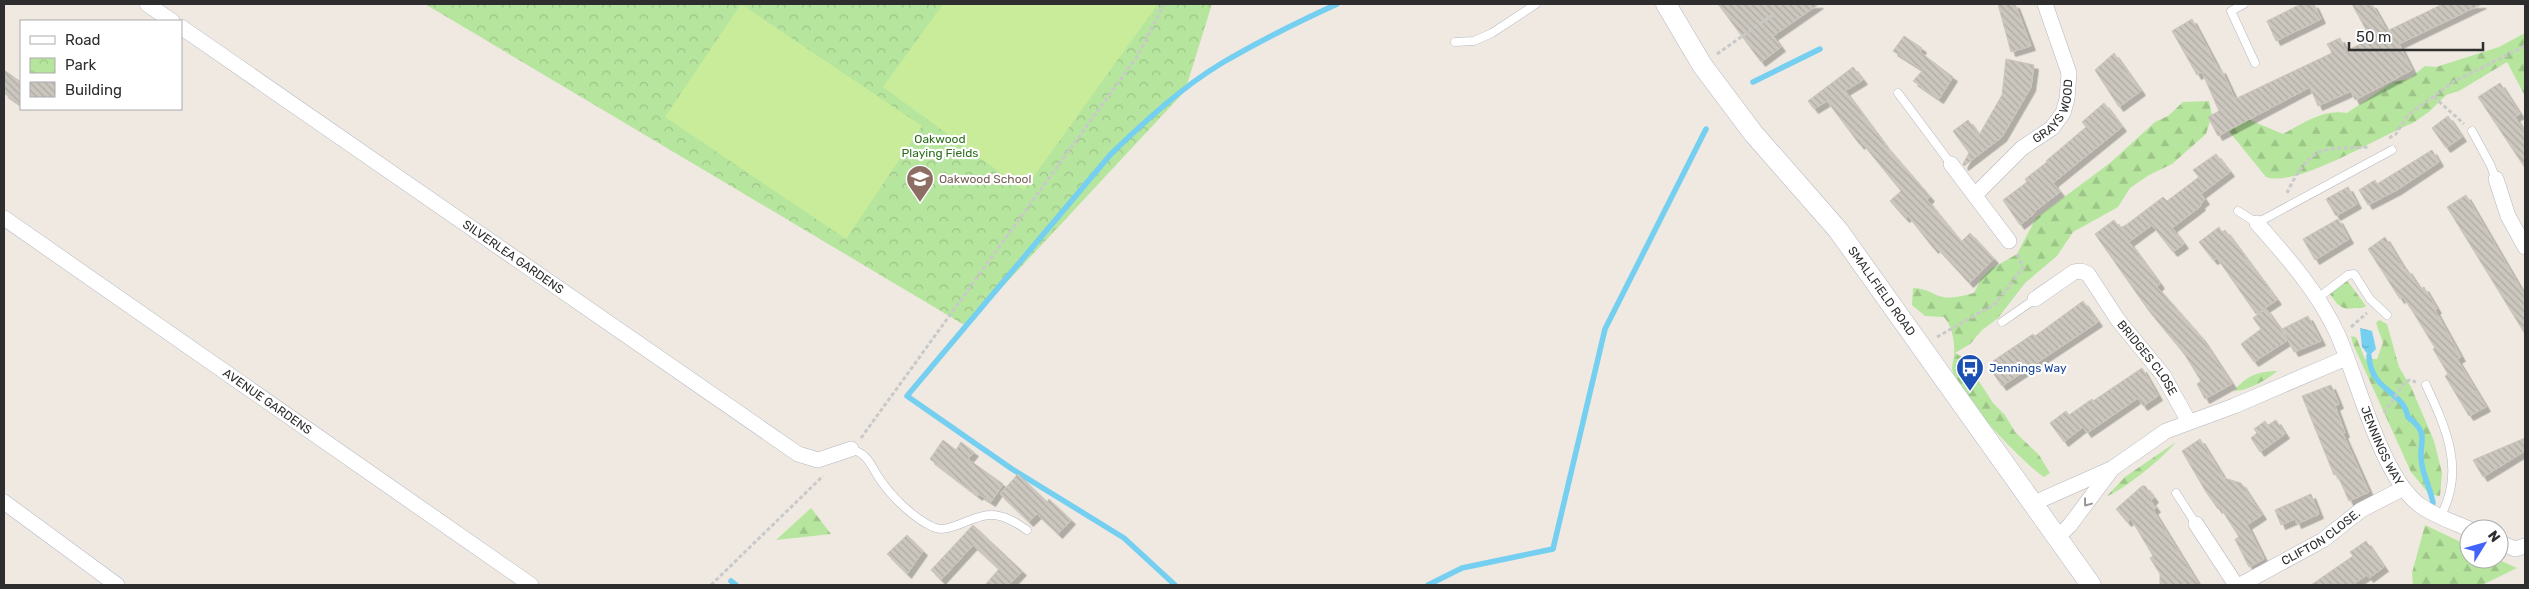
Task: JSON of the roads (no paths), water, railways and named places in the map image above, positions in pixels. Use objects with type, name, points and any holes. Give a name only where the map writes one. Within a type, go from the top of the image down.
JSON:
[{"type":"street","points":[[147,4],[171,20]]},
{"type":"street","name":"SMALLFIELD ROAD","points":[[1666,4],[1702,64],[1753,133],[1838,230],[2092,585]]},
{"type":"street","name":"GRAYS WOOD","points":[[1975,195],[2022,148],[2052,128],[2062,113],[2067,99],[2068,72],[2046,4]]},
{"type":"street","name":"SILVERLEA GARDENS","points":[[182,28],[798,454],[818,460],[851,449]]},
{"type":"street","points":[[1951,164],[2009,241]]},
{"type":"street","points":[[2496,180],[2502,220],[2525,247]]},
{"type":"street","name":"AVENUE GARDENS","points":[[4,218],[531,585]]},
{"type":"street","name":"JENNINGS WAY","points":[[2257,223],[2318,298],[2337,334],[2380,442],[2402,489],[2421,506],[2459,525]]},
{"type":"street","name":"BRIDGES CLOSE","points":[[2035,299],[2074,272],[2081,271],[2088,274],[2118,320],[2163,375],[2189,422]]},
{"type":"street","points":[[2034,503],[2113,468],[2166,431],[2234,406],[2346,358]]},
{"type":"street","points":[[2058,537],[2070,525],[2113,468]]},
{"type":"street","name":"CLIFTON CLOSE.","points":[[2196,524],[2238,585],[2323,540],[2360,510],[2402,489]]},
{"type":"street","points":[[4,502],[117,585]]},
{"type":"street","points":[[2509,546],[2515,549],[2525,546]]},
{"type":"lane","points":[[1454,42],[1474,41],[1492,33],[1536,4]]},
{"type":"lane","points":[[2244,4],[2231,11],[2255,63]]},
{"type":"lane","points":[[1898,92],[1951,164]]},
{"type":"lane","points":[[2472,131],[2490,164],[2496,180]]},
{"type":"lane","points":[[2238,212],[2257,223],[2392,150]]},
{"type":"lane","points":[[2318,298],[2348,275],[2354,274],[2376,304],[2387,315]]},
{"type":"lane","points":[[2002,322],[2035,299]]},
{"type":"lane","points":[[2426,384],[2444,424],[2453,470],[2452,490],[2440,517]]},
{"type":"lane","points":[[851,449],[861,452],[871,462],[879,478],[903,504],[921,520],[935,529],[954,527],[984,515],[998,515],[1010,519],[1027,530]]},
{"type":"lane","points":[[2176,493],[2196,524]]},
{"type":"water","points":[[2360,328],[2372,331],[2376,349],[2369,356],[2362,347]]},
{"type":"waterway","points":[[1175,585],[1124,538],[1012,469],[907,396],[1111,154],[1164,105],[1207,72],[1222,63],[1279,32],[1337,4]]},
{"type":"waterway","points":[[1753,82],[1820,49]]},
{"type":"waterway","points":[[1428,585],[1462,568],[1553,549],[1605,329],[1706,129]]},
{"type":"waterway","points":[[2369,356],[2375,377],[2400,401],[2408,417],[2420,429],[2422,434],[2422,465],[2433,503]]},
{"type":"waterway","points":[[731,581],[736,585]]},
{"type":"place","name":"Oakwood School","points":[[920,203]]},
{"type":"place","name":"Jennings Way","points":[[1970,392]]},
{"type":"park label","name":"Oakwood Playing Fields","points":[[940,146]]}]
